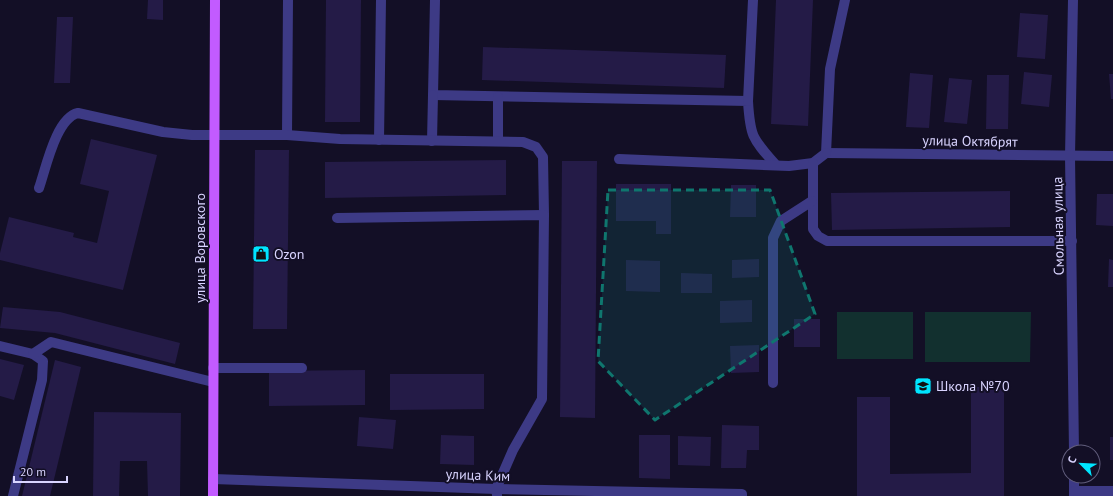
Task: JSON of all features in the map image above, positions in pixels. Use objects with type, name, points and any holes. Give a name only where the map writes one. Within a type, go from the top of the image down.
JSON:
[{"type":"main road","name":"улица Воровского","points":[[213,496],[215,0]]},
{"type":"street","points":[[287,135],[288,0]]},
{"type":"street","points":[[379,140],[381,0]]},
{"type":"street","points":[[432,141],[435,0]]},
{"type":"street","points":[[753,0],[748,101],[749,128],[756,142],[775,164]]},
{"type":"street","points":[[619,159],[775,164],[789,166],[812,163],[826,153],[830,69],[845,0]]},
{"type":"street","name":"Смольная улица","points":[[1073,0],[1070,156],[1074,444]]},
{"type":"street","points":[[433,95],[748,101]]},
{"type":"street","points":[[498,97],[498,141]]},
{"type":"street","points":[[39,188],[60,129],[72,115],[78,113],[163,132],[214,136],[287,135],[340,139],[498,141],[523,142],[536,147],[543,157],[544,215],[542,399],[513,450],[496,493]]},
{"type":"street","name":"улица Октябрят","points":[[826,153],[1113,156]]},
{"type":"street","points":[[812,163],[813,229],[818,236],[827,241],[1072,240]]},
{"type":"street","points":[[772,383],[773,238],[781,221],[812,201]]},
{"type":"street","points":[[337,218],[544,215]]},
{"type":"street","points":[[33,354],[51,342],[213,382]]},
{"type":"street","points":[[0,346],[33,354],[43,361],[42,380],[13,496]]},
{"type":"street","points":[[213,368],[302,368]]},
{"type":"street","name":"улица Ким","points":[[213,479],[436,492],[742,495]]},
{"type":"street","points":[[1074,493],[1113,490]]},
{"type":"highlighted area","points":[[608,190],[770,190],[815,314],[655,420],[598,361]]},
{"type":"green space","points":[[837,312],[913,312],[913,359],[837,359]]},
{"type":"green space","points":[[925,312],[1031,312],[1030,362],[925,362]]},
{"type":"building","points":[[148,0],[163,0],[163,20],[147,19]]},
{"type":"building","points":[[326,0],[361,0],[360,122],[325,122]]},
{"type":"building","points":[[776,0],[813,0],[808,126],[771,124]]},
{"type":"building","points":[[1020,13],[1048,15],[1045,59],[1017,57]]},
{"type":"building","points":[[57,17],[73,17],[70,83],[54,83]]},
{"type":"building","points":[[483,47],[726,55],[724,88],[482,80]]},
{"type":"building","points":[[1024,72],[1052,75],[1049,107],[1021,104]]},
{"type":"building","points":[[910,73],[933,75],[929,128],[906,127]]},
{"type":"building","points":[[1109,74],[1113,74],[1113,99],[1111,99]]},
{"type":"building","points":[[987,75],[1009,75],[1008,129],[986,129]]},
{"type":"building","points":[[949,78],[972,80],[967,124],[944,122]]},
{"type":"building","points":[[91,139],[157,155],[123,290],[0,260],[0,253],[9,217],[74,233],[73,237],[97,243],[109,191],[80,184]]},
{"type":"building","points":[[255,150],[289,150],[287,329],[253,329]]},
{"type":"building","points":[[506,160],[506,195],[325,198],[325,162]]},
{"type":"building","points":[[562,161],[597,161],[595,418],[560,417]]},
{"type":"building","points":[[616,184],[671,184],[671,234],[656,234],[656,221],[616,221]]},
{"type":"building","points":[[731,185],[756,185],[756,217],[730,217]]},
{"type":"building","points":[[1010,191],[1010,227],[832,230],[831,193]]},
{"type":"building","points":[[1097,194],[1113,194],[1113,226],[1096,225]]},
{"type":"building","points":[[759,259],[759,277],[732,278],[732,260]]},
{"type":"building","points":[[1109,259],[1113,260],[1113,287],[1108,287]]},
{"type":"building","points":[[626,260],[660,261],[660,292],[626,291]]},
{"type":"building","points":[[681,273],[712,274],[712,293],[681,293]]},
{"type":"building","points":[[752,300],[752,322],[720,323],[720,301]]},
{"type":"building","points":[[3,307],[60,312],[180,343],[175,364],[55,333],[0,328]]},
{"type":"building","points":[[794,319],[820,319],[820,347],[794,347]]},
{"type":"building","points":[[759,345],[759,372],[731,373],[730,346]]},
{"type":"building","points":[[0,359],[24,365],[14,400],[0,396]]},
{"type":"building","points":[[55,360],[81,367],[50,496],[22,496]]},
{"type":"building","points":[[365,370],[365,405],[269,406],[269,371]]},
{"type":"building","points":[[390,374],[484,374],[484,409],[390,410]]},
{"type":"building","points":[[971,387],[1004,387],[1004,496],[857,496],[857,397],[890,397],[890,474],[971,473]]},
{"type":"building","points":[[94,412],[181,413],[180,496],[148,496],[147,461],[120,461],[119,496],[93,496]]},
{"type":"building","points":[[359,417],[396,420],[393,449],[357,446]]},
{"type":"building","points":[[722,425],[759,426],[759,450],[747,450],[746,468],[721,468]]},
{"type":"building","points":[[441,435],[474,436],[474,465],[440,464]]},
{"type":"building","points":[[639,435],[670,435],[670,479],[639,478]]},
{"type":"building","points":[[678,436],[711,437],[710,466],[678,465]]},
{"type":"building","points":[[1110,437],[1113,437],[1113,460],[1110,460]]},
{"type":"place","name":"Ozon","points":[[261,254]]},
{"type":"place","name":"Школа №70","points":[[923,386]]}]
